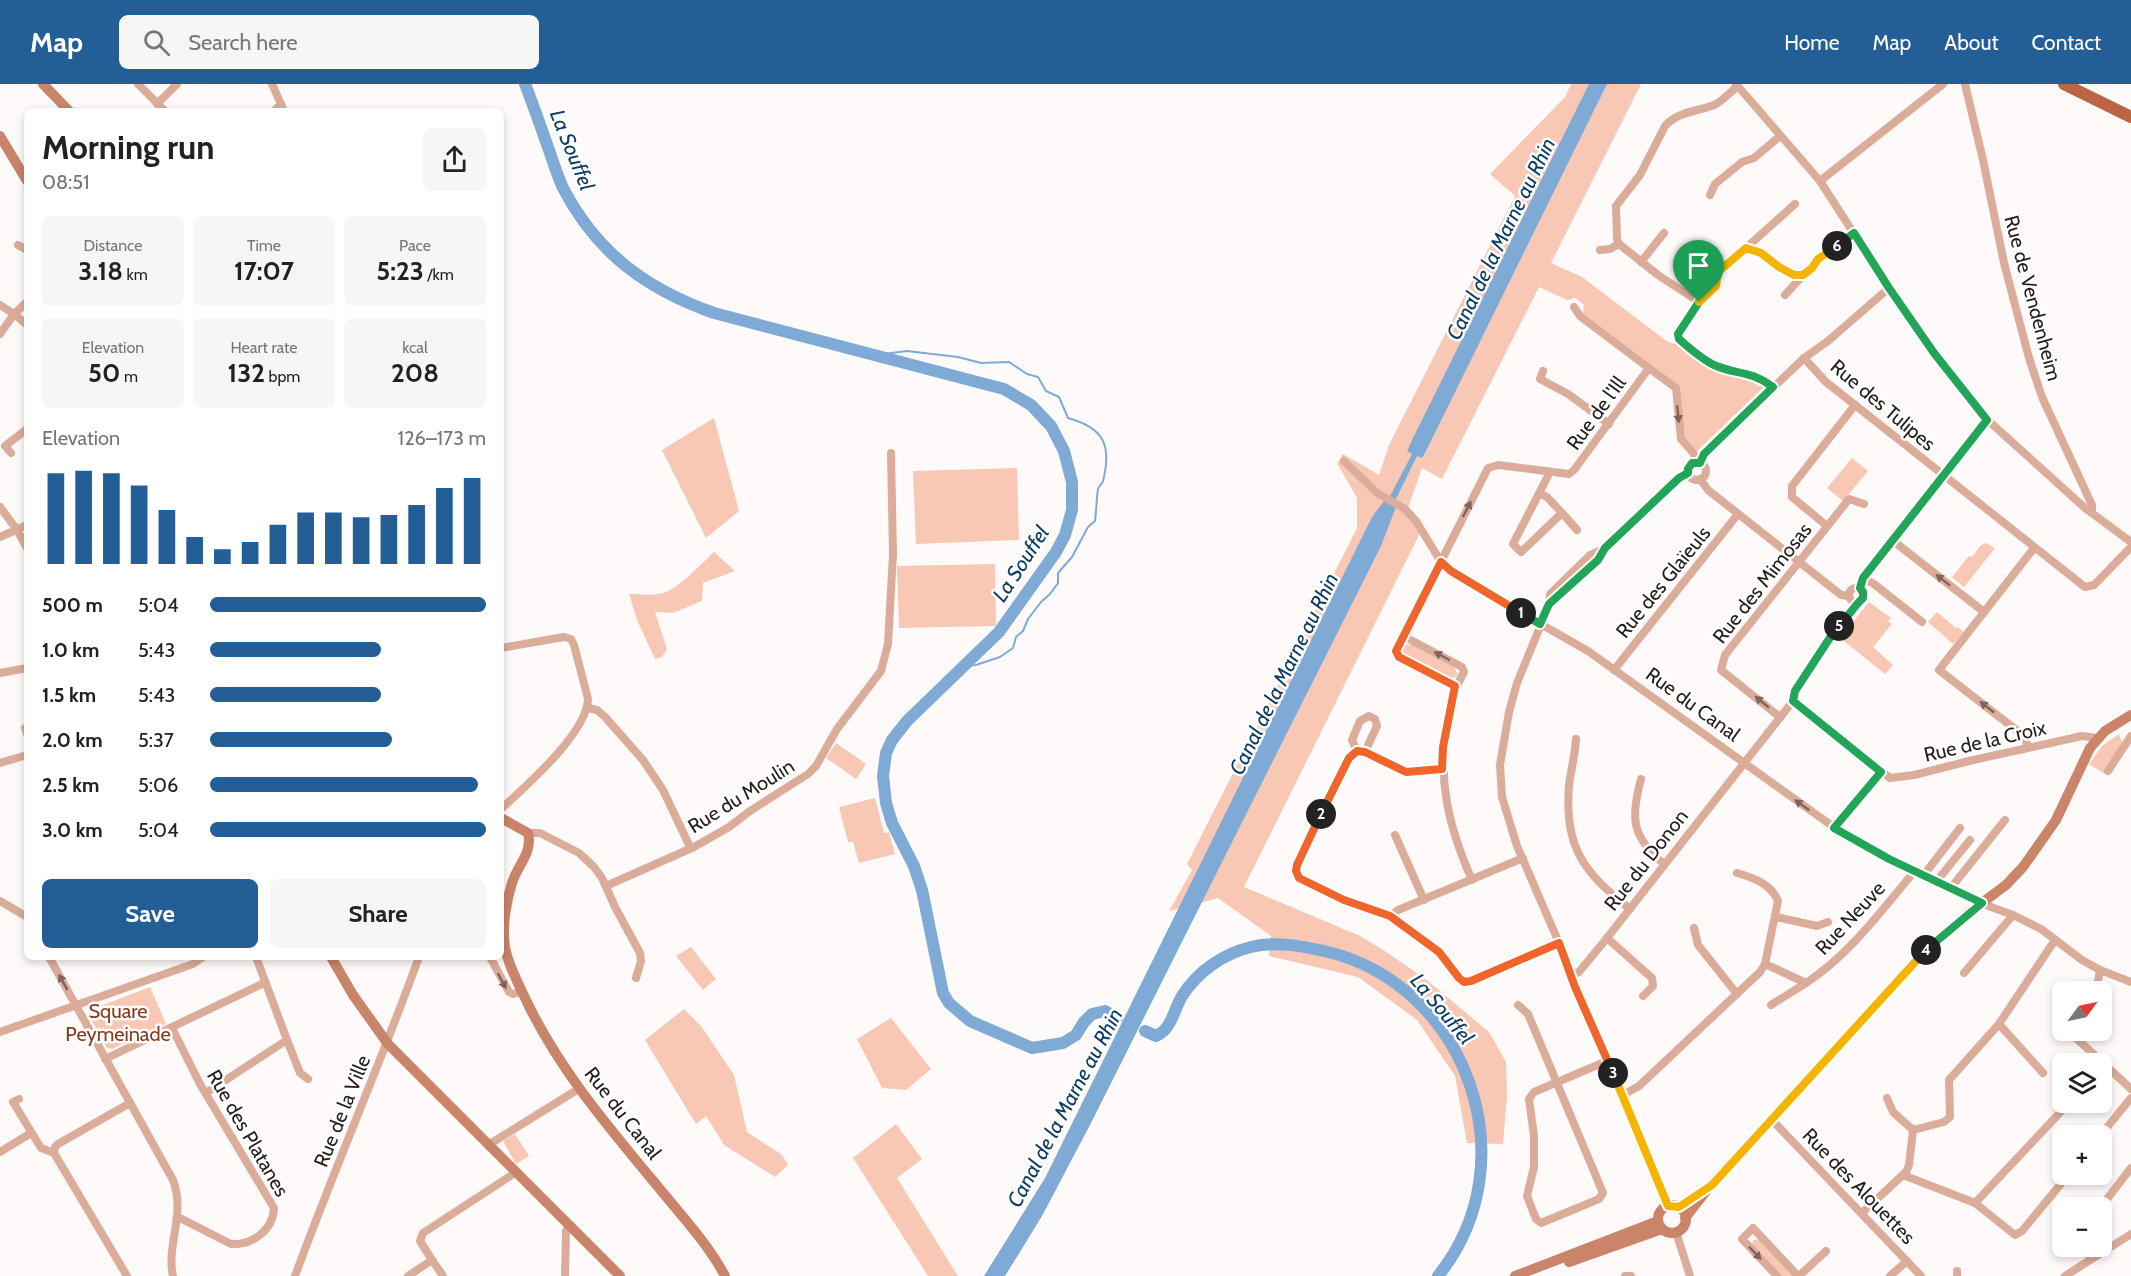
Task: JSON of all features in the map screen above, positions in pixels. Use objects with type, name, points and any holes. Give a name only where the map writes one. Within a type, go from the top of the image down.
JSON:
[{"type":"main road","points":[[43,84],[66,108]]},
{"type":"main road","points":[[2064,84],[2131,117]]},
{"type":"main road","points":[[1,140],[24,176]]},
{"type":"main road","points":[[1712,1185],[1659,1213],[1660,1225],[1669,1232],[1676,1232],[1683,1226],[1685,1218],[1712,1185],[1924,952],[2011,881],[2037,850],[2056,820],[2094,737],[2131,715]]},
{"type":"main road","points":[[504,820],[528,833]]},
{"type":"main road","name":"Rue du Canal","points":[[528,833],[530,839],[526,857],[512,882],[505,920],[505,947],[522,991],[540,1029],[580,1088],[605,1123],[705,1245],[725,1276]]},
{"type":"main road","points":[[334,960],[353,995],[388,1044],[620,1276]]},
{"type":"main road","points":[[1673,1207],[1685,1218]]},
{"type":"main road","points":[[1515,1276],[1660,1225]]},
{"type":"main road","points":[[1528,1276],[1660,1225]]},
{"type":"street","points":[[138,84],[162,108]]},
{"type":"street","points":[[157,104],[177,84]]},
{"type":"street","points":[[272,84],[282,107]]},
{"type":"street","points":[[1820,182],[1942,84]]},
{"type":"street","name":"Rue de Vendenheim","points":[[1965,84],[2004,263],[2029,358],[2042,397],[2092,505],[2092,513]]},
{"type":"street","points":[[1699,302],[1619,244],[1616,206],[1640,175],[1665,126],[1680,115],[1717,104],[1737,85],[1820,182],[1934,353],[1987,420],[2092,513],[2131,542]]},
{"type":"street","points":[[1710,195],[1715,184],[1742,162],[1754,158],[1780,136]]},
{"type":"street","points":[[1773,387],[1762,379],[1747,373],[1713,364],[1679,339],[1678,334],[1699,302],[1716,286],[1718,272],[1795,204]]},
{"type":"street","points":[[1641,262],[1664,233]]},
{"type":"street","points":[[1785,295],[1818,259],[1854,233]]},
{"type":"street","points":[[1600,250],[1610,249],[1619,244]]},
{"type":"street","points":[[18,245],[24,248]]},
{"type":"street","points":[[1746,248],[1761,253],[1794,275],[1803,275]]},
{"type":"street","points":[[1673,1207],[1637,1134],[1623,1095],[1513,835],[1504,805],[1500,765],[1509,712],[1517,683],[1549,604],[1598,560],[1605,548],[1679,478],[1688,473],[1690,466],[1698,462],[1804,358],[1828,341],[1889,288]]},
{"type":"street","points":[[0,305],[24,322]]},
{"type":"street","points":[[0,334],[24,305]]},
{"type":"street","points":[[1574,308],[1580,316],[1649,368]]},
{"type":"street","name":"Rue des Tulipes","points":[[1804,358],[1826,382],[1855,405],[1872,414],[1942,476],[2085,587],[2094,585],[2131,547]]},
{"type":"street","name":"Rue de l'Ill","points":[[1441,562],[1488,468],[1498,465],[1569,474],[1609,424],[1649,368],[1676,388],[1681,439],[1698,462]]},
{"type":"street","points":[[1543,371],[1540,379],[1568,394],[1609,424]]},
{"type":"street","points":[[1827,526],[1792,497],[1792,486],[1855,405]]},
{"type":"street","points":[[1849,596],[1852,601],[1861,601],[1864,596],[1860,588],[1863,578],[1987,420]]},
{"type":"street","points":[[11,453],[5,446],[24,431]]},
{"type":"street","name":"Rue du Moulin","points":[[606,886],[694,847],[729,827],[808,774],[816,766],[837,729],[881,671],[888,644],[893,554],[891,453]]},
{"type":"street","name":"Rue du Canal","points":[[1344,461],[1382,497],[1404,508],[1416,520],[1441,562],[1451,571],[1580,646],[1834,828],[1918,874],[2041,929],[2082,960],[2131,982]]},
{"type":"street","points":[[1698,462],[1705,469],[1700,479]]},
{"type":"street","points":[[1550,472],[1513,544],[1521,552],[1562,513]]},
{"type":"street","points":[[1688,473],[1694,479],[1700,479]]},
{"type":"street","points":[[1700,479],[1708,490],[1798,562],[1841,595],[1849,596]]},
{"type":"street","points":[[1539,493],[1547,497],[1577,530]]},
{"type":"street","name":"Rue des Mimosas","points":[[1780,717],[1721,670],[1725,655],[1849,499],[1864,504]]},
{"type":"street","points":[[0,507],[24,543]]},
{"type":"street","name":"Rue des Glaïeuls","points":[[1614,670],[1738,514]]},
{"type":"street","points":[[0,537],[24,526]]},
{"type":"street","points":[[1892,540],[1983,612]]},
{"type":"street","points":[[2028,747],[2020,733],[1939,670],[2034,548]]},
{"type":"street","points":[[1441,562],[1396,651],[1399,657],[1455,686]]},
{"type":"street","points":[[1863,578],[1922,621]]},
{"type":"street","points":[[1849,596],[1852,589],[1860,588]]},
{"type":"street","name":"Rue du Donon","points":[[1572,975],[1579,972],[1607,938],[1793,701],[1795,691],[1833,633],[1852,614],[1857,602]]},
{"type":"street","points":[[1403,636],[1462,667],[1464,672],[1455,686],[1443,747],[1442,769],[1455,832],[1472,880]]},
{"type":"street","points":[[504,647],[564,637],[571,639],[588,699],[588,708],[579,725],[548,763],[504,806]]},
{"type":"street","points":[[0,673],[24,669]]},
{"type":"street","points":[[1793,701],[1881,772],[1834,828]]},
{"type":"street","points":[[588,708],[597,710],[605,717],[643,760],[663,790],[690,847]]},
{"type":"street","name":"Rue de la Croix","points":[[1881,772],[1890,778],[1914,775],[2028,747],[2082,736],[2094,737]]},
{"type":"street","points":[[2108,771],[2131,736]]},
{"type":"street","points":[[1576,739],[1568,803],[1573,842],[1581,860],[1599,883],[1630,909]]},
{"type":"street","points":[[1442,769],[1406,772],[1361,752],[1349,758],[1296,871],[1303,880],[1344,900],[1390,916],[1439,952],[1464,982],[1559,943]]},
{"type":"street","points":[[0,763],[24,756]]},
{"type":"street","points":[[1641,779],[1635,803],[1638,832],[1648,851],[1664,864]]},
{"type":"street","points":[[1950,889],[2005,820]]},
{"type":"street","name":"Rue Neuve","points":[[1771,1005],[1816,976],[1855,941],[1960,828]]},
{"type":"street","points":[[528,833],[540,833],[579,853],[594,867],[640,953],[636,978]]},
{"type":"street","points":[[1395,835],[1424,900]]},
{"type":"street","points":[[1936,882],[1970,840]]},
{"type":"street","points":[[1390,916],[1398,910],[1523,858]]},
{"type":"street","points":[[1623,1095],[1639,1086],[1760,972],[1765,964],[1778,901],[1776,895],[1757,879],[1737,873]]},
{"type":"street","points":[[0,901],[24,915]]},
{"type":"street","points":[[1964,973],[2013,915]]},
{"type":"street","points":[[1776,917],[1817,926],[1828,922]]},
{"type":"street","points":[[1694,928],[1698,945],[1737,994]]},
{"type":"street","points":[[1607,938],[1652,978],[1653,986],[1643,996]]},
{"type":"street","points":[[1913,1130],[1944,1122],[1950,1117],[1949,1080],[1999,1024],[2055,940]]},
{"type":"street","points":[[51,960],[174,1180],[178,1194],[178,1217],[171,1263],[173,1276]]},
{"type":"street","points":[[0,1032],[193,964],[199,960]]},
{"type":"street","points":[[257,960],[300,1073],[308,1079]]},
{"type":"street","name":"Rue de la Ville","points":[[295,1276],[388,1044],[418,960]]},
{"type":"street","points":[[492,960],[508,992],[513,994],[522,991]]},
{"type":"street","points":[[1765,964],[1806,983]]},
{"type":"street","points":[[2098,981],[2100,970]]},
{"type":"street","points":[[105,1059],[264,983]]},
{"type":"street","points":[[1518,1005],[1528,1014],[1557,1083],[1603,1193],[1599,1199],[1541,1223],[1536,1219],[1527,1196],[1534,1167],[1534,1136],[1529,1099],[1534,1092],[1557,1083],[1607,1061]]},
{"type":"street","points":[[1999,1024],[2043,1073]]},
{"type":"street","name":"Rue des Platanes","points":[[172,1028],[206,1093],[274,1208],[274,1218],[265,1232],[238,1245],[231,1244],[178,1217]]},
{"type":"street","points":[[206,1093],[287,1040]]},
{"type":"street","points":[[2079,1041],[2089,1053]]},
{"type":"street","points":[[2112,1075],[2131,1089]]},
{"type":"street","points":[[489,1147],[493,1142],[580,1088]]},
{"type":"street","points":[[1887,1098],[1893,1112],[1913,1130]]},
{"type":"street","points":[[2109,1125],[2131,1098]]},
{"type":"street","points":[[19,1099],[13,1102],[40,1148],[51,1152],[127,1276]]},
{"type":"street","points":[[51,1152],[58,1144],[130,1103]]},
{"type":"street","points":[[1974,1203],[2060,1113]]},
{"type":"street","name":"Rue des Alouettes","points":[[1772,1120],[1921,1276]]},
{"type":"street","points":[[1862,1213],[1903,1175],[1909,1165],[1913,1130]]},
{"type":"street","points":[[0,1152],[31,1133]]},
{"type":"street","points":[[2109,1197],[2131,1168]]},
{"type":"street","points":[[443,1276],[420,1241],[423,1233],[515,1173]]},
{"type":"street","points":[[1903,1175],[1974,1203],[2011,1233],[2017,1235],[2059,1185]]},
{"type":"street","points":[[565,1276],[566,1231],[569,1226]]},
{"type":"street","points":[[1777,1276],[1742,1239],[1753,1228],[1798,1276],[1826,1251]]},
{"type":"street","points":[[1676,1232],[1690,1276]]},
{"type":"street","points":[[2065,1276],[2131,1234]]},
{"type":"street","points":[[408,1276],[432,1260]]},
{"type":"street","points":[[1890,1276],[1907,1261]]},
{"type":"street","points":[[1625,1276],[1631,1276]]},
{"type":"green space","points":[[1571,84],[1641,84],[1551,263],[1582,277],[1665,340],[1673,344],[1680,343],[1713,368],[1762,382],[1765,386],[1696,452],[1685,439],[1677,384],[1583,313],[1584,305],[1575,298],[1567,300],[1539,287],[1442,479],[1422,468],[1408,508],[1422,529],[1244,887],[1360,936],[1428,981],[1489,1032],[1506,1062],[1507,1096],[1503,1144],[1467,1143],[1455,1076],[1417,1020],[1358,977],[1269,956],[1271,936],[1218,898],[1169,911],[1192,870],[1187,864],[1357,528],[1357,498],[1337,463],[1343,454],[1379,475],[1389,445],[1515,196],[1490,174],[1565,97]]},
{"type":"green space","points":[[714,418],[739,511],[706,538],[662,450]]},
{"type":"green space","points":[[1852,458],[1868,471],[1843,501],[1827,488]]},
{"type":"green space","points":[[1017,468],[1019,540],[916,544],[913,471]]},
{"type":"green space","points":[[1986,543],[1995,548],[1964,587],[1952,577],[1969,556],[1972,557],[1981,545]]},
{"type":"green space","points":[[714,552],[735,571],[703,583],[702,601],[673,613],[655,612],[667,649],[662,657],[655,659],[637,620],[629,594],[655,594],[669,591]]},
{"type":"green space","points":[[995,564],[996,626],[899,628],[897,566]]},
{"type":"green space","points":[[1869,602],[1891,618],[1888,621],[1892,624],[1873,647],[1893,665],[1885,674],[1840,638]]},
{"type":"green space","points":[[1937,612],[1964,632],[1953,644],[1928,622]]},
{"type":"green space","points":[[1405,644],[1412,645],[1454,667],[1457,676],[1450,679],[1405,657],[1400,650]]},
{"type":"green space","points":[[2119,734],[2123,745],[2105,774],[2089,764],[2102,746]]},
{"type":"green space","points":[[836,743],[866,764],[856,779],[826,758]]},
{"type":"green space","points":[[875,798],[884,833],[889,832],[895,854],[859,863],[853,842],[848,842],[839,807]]},
{"type":"green space","points":[[691,947],[716,979],[703,990],[676,956]]},
{"type":"green space","name":"Square Peymeinade","points":[[150,987],[166,1024],[112,1049],[107,1048],[88,1014],[90,1010]]},
{"type":"green space","points":[[684,1009],[701,1026],[734,1075],[747,1132],[782,1155],[788,1165],[775,1177],[724,1145],[706,1116],[696,1124],[645,1040]]},
{"type":"green space","points":[[891,1018],[931,1069],[906,1090],[882,1088],[857,1039]]},
{"type":"green space","points":[[896,1124],[922,1159],[897,1178],[958,1276],[928,1276],[853,1158]]},
{"type":"green space","points":[[515,1134],[529,1156],[516,1164],[503,1141]]},
{"type":"green space","points":[[1759,1239],[1794,1276],[1780,1276],[1752,1245],[1753,1240]]},
{"type":"water","points":[[1589,84],[1607,84],[1427,449],[1422,458],[1417,456],[1393,505],[1396,507],[1381,546],[1091,1123],[1042,1216],[1005,1276],[984,1276],[1045,1178],[1372,517],[1384,501],[1387,502],[1412,454],[1407,451],[1413,438]]},
{"type":"waterway","name":"La Souffel","points":[[525,84],[559,180],[576,211],[608,250],[645,280],[714,313],[1004,389],[1031,405],[1051,426],[1064,451],[1072,482],[1072,510],[1065,535],[1056,552],[999,632],[907,721],[892,740],[886,753],[883,776],[886,803],[892,823],[914,866],[922,890],[943,993],[949,1003],[970,1021],[1032,1048],[1063,1043],[1076,1035],[1092,1014],[1105,1011],[1117,1018]]},
{"type":"waterway","points":[[876,355],[907,351],[958,357],[981,363],[1009,362],[1027,374],[1038,377],[1046,391],[1059,397],[1068,418],[1090,427],[1097,433],[1105,448],[1106,468],[1103,481],[1098,489],[1095,521],[1088,527],[1072,557],[1058,573],[1058,583],[1028,619],[1023,631],[1016,637],[1013,648],[1000,657],[965,666]]},
{"type":"waterway","name":"La Souffel","points":[[1145,1031],[1156,1036],[1166,1029],[1182,996],[1203,971],[1231,954],[1260,945],[1288,945],[1324,951],[1373,969],[1415,999],[1447,1038],[1469,1082],[1480,1131],[1479,1181],[1466,1230],[1438,1276]]},
{"type":"route","points":[[1854,233],[1934,353],[1987,420],[1863,578],[1860,588],[1863,598],[1857,602],[1852,614],[1833,633],[1795,691],[1793,701],[1881,772],[1834,828],[1914,872],[1982,903],[1924,952],[1712,1185],[1679,1207],[1668,1206],[1637,1134],[1631,1114],[1575,987],[1559,943],[1464,982],[1439,952],[1390,916],[1344,900],[1299,878],[1296,871],[1351,754],[1357,751],[1365,752],[1406,772],[1442,769],[1443,747],[1455,686],[1399,657],[1396,651],[1441,562],[1484,592],[1540,624],[1549,604],[1598,560],[1605,548],[1679,478],[1688,473],[1692,463],[1700,463],[1704,454],[1773,387],[1762,379],[1747,373],[1713,364],[1679,339],[1678,334],[1699,302],[1716,286],[1718,272],[1746,248],[1761,253],[1794,275],[1803,275],[1818,259],[1854,233]]},
{"type":"water label","name":"Canal de la Marne au Rhin","points":[[1501,239]]},
{"type":"water label","name":"Canal de la Marne au Rhin","points":[[1284,674]]},
{"type":"water label","name":"Canal de la Marne au Rhin","points":[[1065,1108]]}]
